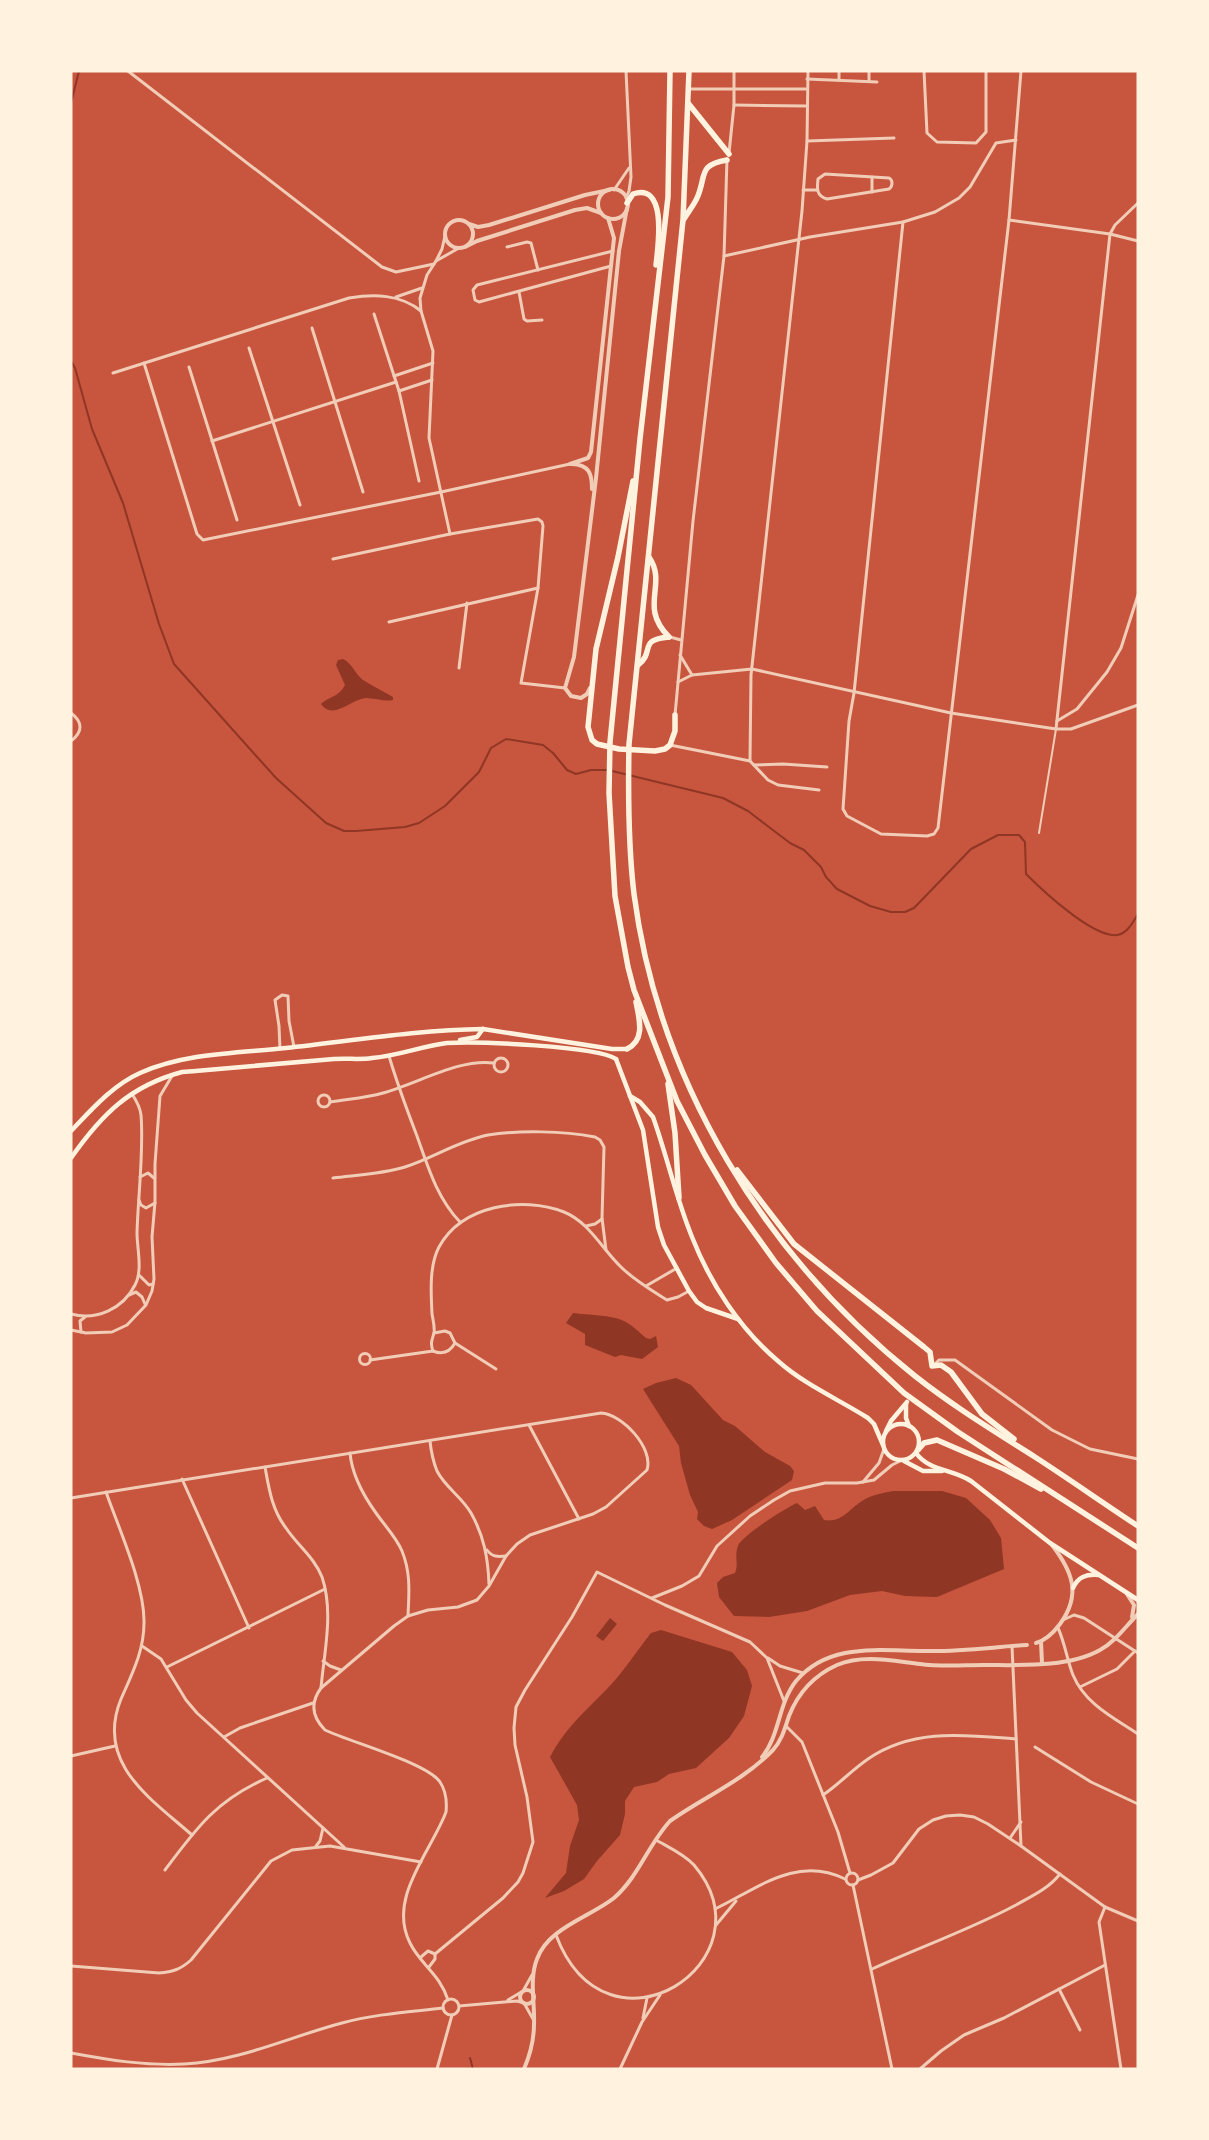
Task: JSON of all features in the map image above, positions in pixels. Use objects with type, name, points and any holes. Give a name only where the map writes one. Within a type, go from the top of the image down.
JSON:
[{"type":"highway","points":[[628,1048],[639,1038],[640,1028],[615,896],[609,793],[610,742],[640,439],[668,197],[670,71]]},
{"type":"highway","points":[[689,71],[683,220],[653,496],[649,557],[629,744],[628,797],[634,893],[648,963],[662,1017],[691,1093],[725,1158],[790,1252],[862,1330],[914,1376],[955,1406],[1138,1526]]},
{"type":"highway","points":[[683,220],[697,197],[708,166],[728,157],[688,103]]},
{"type":"highway","points":[[627,203],[633,194],[641,192],[652,199],[658,213],[659,229],[650,349]]},
{"type":"highway","points":[[640,439],[620,548],[594,662],[588,727],[592,740],[602,746],[655,752],[665,749],[670,745],[675,731],[675,715]]},
{"type":"highway","points":[[649,557],[657,572],[654,612],[660,627],[669,636]]},
{"type":"highway","points":[[638,665],[644,660],[648,644],[652,640],[669,636]]},
{"type":"highway","points":[[634,990],[677,1101],[701,1147],[735,1206],[776,1263],[818,1311],[904,1392],[966,1437],[1138,1548]]},
{"type":"highway","points":[[666,1072],[675,1133],[679,1198]]},
{"type":"highway","points":[[725,1158],[755,1192],[794,1244],[924,1347],[932,1357],[932,1366],[942,1365],[946,1368],[982,1414],[1045,1464]]},
{"type":"highway","points":[[917,1452],[924,1443],[930,1441],[937,1440],[949,1444],[1004,1469],[1090,1516]]},
{"type":"main road","points":[[71,1131],[117,1086],[146,1071],[183,1060],[415,1033],[482,1030],[603,1048],[628,1048]]},
{"type":"main road","points":[[71,1158],[92,1130],[117,1105],[144,1085],[182,1072],[389,1056],[477,1037],[482,1030]]},
{"type":"main road","points":[[447,1044],[531,1046],[609,1054],[616,1059],[643,1130],[658,1227],[664,1245],[689,1291],[698,1302],[706,1308],[740,1320]]},
{"type":"main road","points":[[616,1059],[618,1055],[628,1048]]},
{"type":"main road","points":[[630,1096],[640,1102],[653,1117],[700,1256],[740,1320],[765,1349],[792,1373],[821,1392],[868,1418],[874,1424],[883,1447],[890,1457],[923,1471],[948,1470]]},
{"type":"main road","points":[[928,1372],[932,1366]]},
{"type":"main road","points":[[883,1447],[886,1432],[891,1421],[906,1403],[906,1418],[910,1426],[918,1434],[920,1445],[917,1452],[910,1459],[902,1461]]},
{"type":"main road","points":[[886,1432],[900,1424],[910,1426]]},
{"type":"main road","points":[[917,1452],[923,1462],[948,1470],[971,1481],[1050,1544],[1138,1600]]},
{"type":"main road","points":[[1073,1588],[1076,1581],[1082,1577],[1090,1574],[1102,1576]]},
{"type":"street","points":[[128,71],[382,267],[396,272],[435,262],[459,248],[477,241],[575,210],[586,208],[608,218],[617,218],[622,216],[627,203]]},
{"type":"street","points":[[594,662],[590,690],[587,694],[581,698],[575,698],[568,694],[565,688],[574,657],[619,251],[631,181],[626,71]]},
{"type":"street","points":[[675,715],[679,655],[724,256],[728,157],[734,105],[734,71]]},
{"type":"street","points":[[808,71],[806,141],[799,240],[752,669],[750,761],[768,780],[778,785],[819,790]]},
{"type":"street","points":[[838,80],[839,71]]},
{"type":"street","points":[[869,71],[869,81]]},
{"type":"street","points":[[924,71],[927,133],[937,142],[976,143],[986,132],[986,71]]},
{"type":"street","points":[[903,222],[854,693],[849,721],[844,813],[887,836],[927,836],[934,834],[938,828],[1008,220],[1021,71]]},
{"type":"street","points":[[807,79],[877,82]]},
{"type":"street","points":[[689,89],[807,89]]},
{"type":"street","points":[[734,105],[806,106]]},
{"type":"street","points":[[806,141],[894,138]]},
{"type":"street","points":[[724,256],[854,228],[903,222],[936,212],[959,198],[970,187],[993,146],[1001,141],[1016,140]]},
{"type":"street","points":[[600,213],[599,199],[611,190],[629,167]]},
{"type":"street","points":[[824,174],[872,177],[889,178],[892,182],[889,189],[827,199],[820,196],[817,190],[818,179],[824,174]]},
{"type":"street","points":[[872,177],[872,192]]},
{"type":"street","points":[[450,534],[429,438],[433,351],[421,311],[422,288],[442,249],[447,226],[452,221],[461,220],[478,227],[484,226],[585,195],[611,190],[619,191],[627,203]]},
{"type":"street","points":[[803,190],[817,190]]},
{"type":"street","points":[[1056,729],[1110,234],[1115,225],[1138,203]]},
{"type":"street","points":[[144,363],[197,534],[202,540],[570,464],[590,455],[614,238],[608,218]]},
{"type":"street","points":[[1008,220],[1110,234],[1138,241]]},
{"type":"street","points":[[465,247],[472,239],[472,228],[469,224]]},
{"type":"street","points":[[445,236],[450,245],[459,248]]},
{"type":"street","points":[[507,247],[530,242],[538,270]]},
{"type":"street","points":[[611,266],[479,302],[474,300],[473,290],[477,285],[612,251]]},
{"type":"street","points":[[113,373],[349,298],[363,296],[395,297],[422,288]]},
{"type":"street","points":[[519,292],[524,319],[527,321],[542,320]]},
{"type":"street","points":[[395,297],[421,311]]},
{"type":"street","points":[[374,314],[399,391],[419,480]]},
{"type":"street","points":[[312,328],[363,492]]},
{"type":"street","points":[[249,348],[300,506]]},
{"type":"street","points":[[394,376],[433,363]]},
{"type":"street","points":[[190,367],[237,520]]},
{"type":"street","points":[[399,391],[432,380]]},
{"type":"street","points":[[212,440],[396,382]]},
{"type":"street","points":[[570,464],[581,464],[592,475],[591,504]]},
{"type":"street","points":[[332,559],[450,534],[538,519],[542,522],[543,526],[538,588],[521,683],[565,688]]},
{"type":"street","points":[[389,622],[538,588]]},
{"type":"street","points":[[1057,721],[1078,709],[1107,672],[1121,648],[1138,595]]},
{"type":"street","points":[[459,668],[467,603]]},
{"type":"street","points":[[669,636],[681,640]]},
{"type":"street","points":[[679,655],[692,675]]},
{"type":"street","points":[[678,682],[692,675],[752,669],[951,713],[1056,729],[1071,729],[1138,705]]},
{"type":"street","points":[[71,713],[78,718],[81,729],[79,735],[71,741]]},
{"type":"street","points":[[670,745],[750,761]]},
{"type":"street","points":[[753,765],[783,764],[826,767]]},
{"type":"street","points":[[280,1049],[280,1026],[275,1000],[282,995],[288,996],[290,1000],[289,1021],[294,1047]]},
{"type":"street","points":[[389,1056],[439,1194],[449,1210],[460,1222]]},
{"type":"street","points":[[497,1058],[502,1058],[506,1060],[508,1066],[505,1070],[498,1071],[495,1069],[494,1063],[497,1058]]},
{"type":"street","points":[[330,1102],[329,1097],[325,1095],[319,1096],[317,1100],[319,1106],[323,1108],[328,1106],[330,1102],[382,1094],[460,1067],[476,1063],[494,1063]]},
{"type":"street","points":[[71,1330],[80,1332],[112,1332],[127,1325],[146,1304],[154,1284],[152,1237],[160,1096],[174,1075]]},
{"type":"street","points":[[71,1314],[86,1316],[117,1307],[129,1295],[139,1275],[137,1235],[141,1113],[132,1094]]},
{"type":"street","points":[[333,1178],[386,1171],[406,1166],[462,1142],[487,1136],[532,1132],[595,1137],[604,1147],[602,1218],[606,1250]]},
{"type":"street","points":[[140,1177],[148,1172],[155,1179]]},
{"type":"street","points":[[139,1200],[141,1205],[146,1208],[155,1202]]},
{"type":"street","points":[[433,1351],[431,1342],[434,1333],[431,1295],[434,1261],[439,1247],[460,1222],[495,1208],[531,1205],[565,1213],[586,1226],[621,1267],[667,1300],[689,1291]]},
{"type":"street","points":[[586,1226],[595,1224],[602,1218]]},
{"type":"street","points":[[646,1286],[677,1268]]},
{"type":"street","points":[[139,1275],[148,1285],[154,1284]]},
{"type":"street","points":[[129,1295],[136,1292],[140,1294],[146,1304]]},
{"type":"street","points":[[80,1332],[80,1322],[86,1316]]},
{"type":"street","points":[[434,1333],[439,1331],[450,1333],[455,1343],[496,1369]]},
{"type":"street","points":[[370,1360],[433,1351],[444,1353],[452,1348],[455,1343]]},
{"type":"street","points":[[932,1366],[939,1360],[955,1360],[1052,1430],[1090,1449],[1138,1459]]},
{"type":"street","points":[[71,1498],[601,1413],[610,1414],[620,1419],[646,1448],[650,1464],[643,1476],[606,1507],[579,1519],[530,1535],[506,1556],[489,1586],[477,1600],[458,1607],[428,1610],[408,1616],[321,1688],[313,1703],[318,1724],[325,1730],[422,1768],[440,1782],[447,1802],[446,1812],[404,1905],[403,1920],[410,1944],[440,1982],[448,2000]]},
{"type":"street","points":[[529,1424],[579,1519]]},
{"type":"street","points":[[430,1441],[438,1472],[471,1512],[486,1550],[489,1586]]},
{"type":"street","points":[[863,1482],[879,1463],[883,1447]]},
{"type":"street","points":[[350,1453],[353,1473],[375,1513],[394,1536],[407,1564],[410,1584],[408,1616]]},
{"type":"street","points":[[651,1598],[682,1586],[699,1576],[711,1553],[734,1530],[750,1516],[790,1491],[825,1483],[874,1480],[886,1470],[902,1461]]},
{"type":"street","points":[[879,1463],[886,1470]]},
{"type":"street","points":[[265,1467],[270,1496],[278,1516],[286,1530],[308,1552],[316,1565],[325,1589],[327,1620],[321,1688]]},
{"type":"street","points":[[182,1479],[249,1628]]},
{"type":"street","points":[[106,1492],[142,1596],[144,1620],[142,1646],[116,1715],[116,1746],[128,1774],[141,1790],[192,1835]]},
{"type":"street","points":[[1042,1663],[1039,1642],[1058,1628],[1071,1606],[1073,1588],[1067,1566],[1050,1544]]},
{"type":"street","points":[[486,1550],[496,1557],[506,1556]]},
{"type":"street","points":[[434,1954],[503,1898],[518,1882],[533,1842],[527,1797],[515,1745],[516,1707],[572,1617],[597,1572],[750,1642],[767,1658],[780,1666],[803,1673],[807,1676],[810,1683]]},
{"type":"street","points":[[167,1667],[325,1589]]},
{"type":"street","points":[[1125,1592],[1132,1601],[1134,1610],[1128,1626]]},
{"type":"street","points":[[534,2024],[529,2009],[520,1997],[542,1950],[556,1935],[613,1898],[627,1885],[670,1821],[718,1792],[754,1767],[774,1749],[798,1700],[810,1683],[831,1668],[856,1660],[898,1660],[935,1666],[1013,1665],[1069,1661],[1087,1657],[1116,1639],[1138,1614]]},
{"type":"street","points":[[1063,1620],[1070,1616],[1078,1616],[1136,1652],[1117,1670],[1080,1687]]},
{"type":"street","points":[[1058,1628],[1072,1672],[1080,1687],[1096,1706],[1138,1734]]},
{"type":"street","points":[[754,1767],[767,1750],[784,1701],[794,1683],[803,1673],[827,1657],[845,1652],[890,1649],[925,1652],[1028,1645]]},
{"type":"street","points":[[142,1646],[161,1659],[196,1713],[345,1848]]},
{"type":"street","points":[[1012,1646],[1022,1846]]},
{"type":"street","points":[[767,1658],[784,1701]]},
{"type":"street","points":[[323,1661],[330,1666],[342,1670]]},
{"type":"street","points":[[773,1672],[780,1666]]},
{"type":"street","points":[[224,1737],[240,1728],[313,1703]]},
{"type":"street","points":[[778,1719],[802,1742],[838,1832],[850,1873]]},
{"type":"street","points":[[823,1795],[870,1757],[892,1746],[921,1737],[946,1734],[1016,1739]]},
{"type":"street","points":[[71,1756],[116,1746]]},
{"type":"street","points":[[1035,1747],[1091,1782],[1138,1804]]},
{"type":"street","points":[[165,1870],[192,1835],[224,1802],[245,1788],[268,1778]]},
{"type":"street","points":[[853,1885],[858,1880],[872,1875],[893,1863],[919,1829],[933,1820],[946,1816],[960,1815],[974,1817],[1010,1838],[1105,1907],[1138,1921]]},
{"type":"street","points":[[1010,1838],[1022,1822]]},
{"type":"street","points":[[316,1846],[320,1841],[323,1827]]},
{"type":"street","points":[[656,1840],[676,1851],[693,1864],[707,1885],[715,1910],[716,1925]]},
{"type":"street","points":[[71,1966],[159,1973],[182,1968],[191,1960],[270,1861],[292,1850],[316,1846],[345,1848],[422,1862]]},
{"type":"street","points":[[715,1910],[738,1899],[760,1884],[779,1876],[798,1872],[836,1874],[846,1879],[849,1885],[853,1885]]},
{"type":"street","points":[[846,1879],[850,1873]]},
{"type":"street","points":[[850,1873],[856,1874],[858,1880]]},
{"type":"street","points":[[872,1969],[963,1932],[1004,1912],[1052,1883],[1060,1874]]},
{"type":"street","points":[[853,1885],[892,2069]]},
{"type":"street","points":[[556,1935],[564,1954],[578,1973],[591,1984],[610,1994],[627,1998],[647,1998],[675,1987],[693,1972],[706,1955],[716,1925],[738,1899]]},
{"type":"street","points":[[1105,1907],[1099,1922],[1121,2069]]},
{"type":"street","points":[[421,1957],[428,1951],[434,1954]]},
{"type":"street","points":[[429,1967],[435,1959],[434,1954]]},
{"type":"street","points":[[920,2069],[941,2051],[964,2036],[1004,2018],[1105,1965]]},
{"type":"street","points":[[524,2069],[528,2058],[534,2024],[534,1970]]},
{"type":"street","points":[[1059,1989],[1080,2030]]},
{"type":"street","points":[[508,2001],[523,1991],[531,1991],[534,1997]]},
{"type":"street","points":[[620,2069],[642,2022],[660,1994]]},
{"type":"street","points":[[459,2006],[508,2001],[524,2003],[531,2002],[534,1997]]},
{"type":"street","points":[[642,2022],[647,1998]]},
{"type":"street","points":[[452,2015],[446,2012],[444,2003],[448,2000],[455,2000],[459,2006]]},
{"type":"street","points":[[437,2069],[452,2015],[456,2013],[459,2006]]},
{"type":"street","points":[[71,2053],[123,2062],[185,2064],[249,2053],[344,2022],[372,2016],[444,2008]]},
{"type":"lane","points":[[1039,833],[1056,729]]},
{"type":"shaded area","points":[[343,659],[349,663],[363,680],[393,697],[393,700],[366,698],[337,710],[326,709],[321,704],[337,694],[345,685],[336,665],[338,660]]},
{"type":"shaded area","points":[[573,1313],[607,1316],[624,1321],[646,1338],[650,1339],[656,1336],[658,1347],[642,1359],[621,1355],[615,1357],[585,1345],[585,1334],[566,1323]]},
{"type":"shaded area","points":[[676,1378],[691,1385],[723,1420],[735,1426],[765,1452],[790,1466],[794,1471],[792,1480],[732,1520],[712,1529],[704,1526],[697,1519],[698,1512],[690,1495],[681,1463],[679,1446],[643,1389],[656,1383]]},
{"type":"shaded area","points":[[893,1491],[942,1491],[966,1498],[990,1520],[1001,1538],[1004,1569],[937,1597],[905,1596],[882,1591],[850,1595],[807,1611],[769,1617],[734,1616],[719,1597],[717,1583],[723,1577],[735,1573],[737,1550],[741,1541],[755,1529],[784,1510],[797,1503],[805,1510],[815,1506],[824,1520],[836,1519],[845,1515],[865,1499],[877,1494]]},
{"type":"shaded area","points":[[610,1618],[617,1624],[603,1641],[596,1636]]},
{"type":"shaded area","points":[[661,1630],[732,1652],[747,1670],[752,1686],[744,1716],[729,1738],[696,1768],[669,1774],[657,1782],[634,1787],[625,1801],[625,1814],[620,1835],[584,1879],[564,1891],[545,1898],[566,1873],[570,1846],[579,1820],[577,1805],[550,1757],[568,1730],[617,1677],[651,1633]]},
{"type":"waterway","points":[[71,103],[79,71]]},
{"type":"waterway","points":[[71,361],[75,368],[92,429],[123,503],[159,624],[174,664],[276,778],[326,823],[344,831],[405,827],[419,823],[445,806],[479,772],[491,748],[506,739],[543,745],[553,753],[567,770],[576,774],[591,770],[607,770]]},
{"type":"waterway","points":[[612,771],[723,798],[748,811],[790,843],[804,850],[821,867],[826,877],[837,889],[870,906],[891,912],[905,912],[914,908],[971,849],[998,835],[1019,835],[1025,842],[1026,874],[1068,912],[1095,929],[1107,934],[1117,935],[1127,930],[1138,914]]},
{"type":"waterway","points":[[470,2058],[473,2069]]}]
